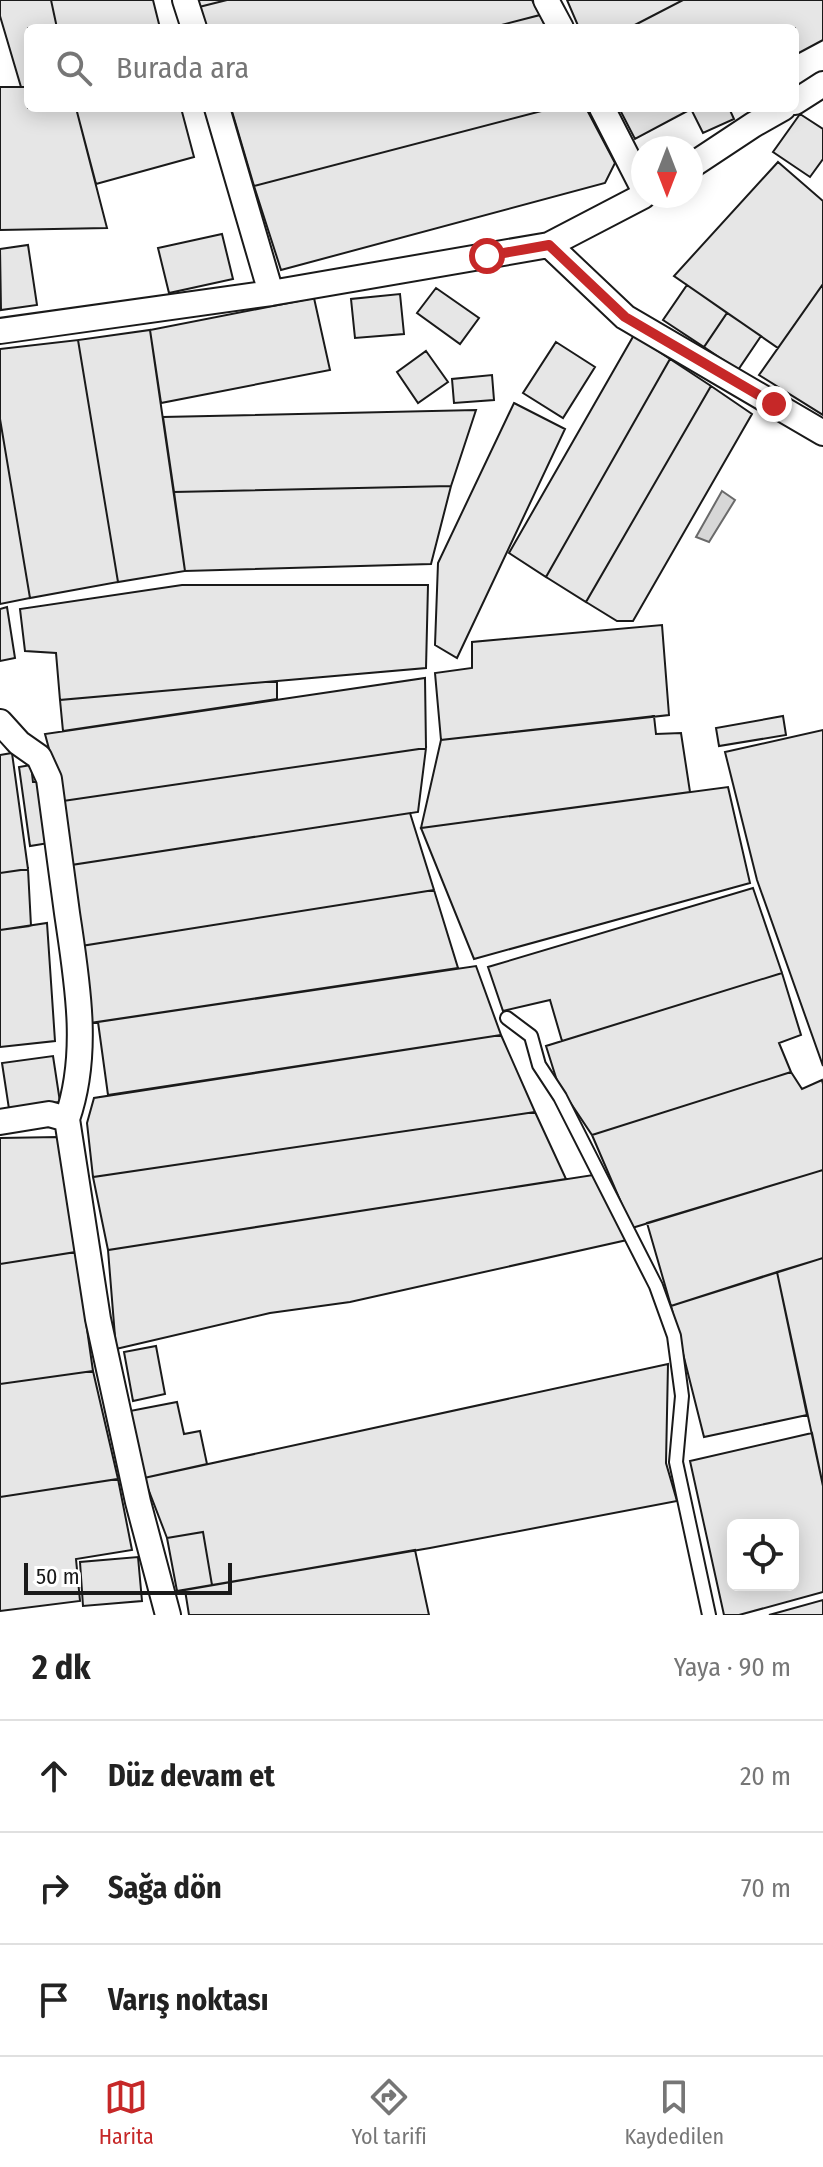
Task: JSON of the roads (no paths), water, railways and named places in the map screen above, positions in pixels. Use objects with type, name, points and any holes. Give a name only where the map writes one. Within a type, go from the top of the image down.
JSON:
[{"type":"street","points":[[185,0],[193,24]]},
{"type":"street","points":[[546,0],[559,24]]},
{"type":"street","points":[[799,99],[823,84]]},
{"type":"street","points":[[218,112],[271,293]]},
{"type":"street","points":[[604,112],[631,165]]},
{"type":"street","points":[[703,158],[776,112]]},
{"type":"street","points":[[0,331],[271,293],[549,245],[631,202]]},
{"type":"street","points":[[549,245],[625,317],[823,433]]},
{"type":"street","points":[[0,722],[19,743],[39,757],[49,779],[77,982],[80,1060],[74,1099],[67,1119],[98,1319],[138,1502],[168,1615]]},
{"type":"street","points":[[0,1122],[49,1114],[67,1119]]},
{"type":"lane","points":[[507,1018],[531,1036],[539,1065],[560,1097],[656,1286],[674,1336],[682,1396],[676,1462],[709,1615]]}]
